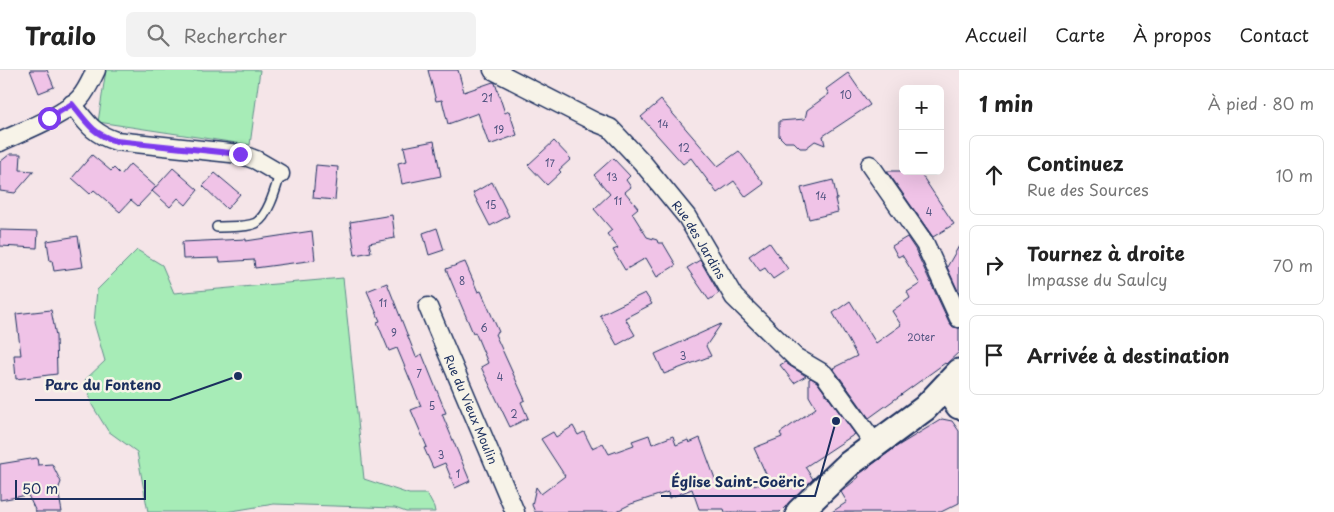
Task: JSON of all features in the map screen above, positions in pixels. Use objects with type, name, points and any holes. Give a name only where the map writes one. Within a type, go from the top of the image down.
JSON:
[{"type":"street","points":[[0,142],[49,118],[72,104],[88,86],[96,70]]},
{"type":"street","name":"Rue des Jardins","points":[[493,70],[610,128],[642,162],[687,217],[734,297],[795,357],[824,374],[875,444]]},
{"type":"street","points":[[72,104],[91,129],[102,136],[116,141],[240,154],[256,160],[280,174]]},
{"type":"street","points":[[870,165],[925,244],[959,318]]},
{"type":"street","name":"Rue du Vieux Moulin","points":[[428,307],[515,512]]},
{"type":"street","points":[[800,512],[849,464],[954,388]]},
{"type":"lane","points":[[217,227],[251,225],[260,220],[274,194],[280,174]]},
{"type":"green space","points":[[106,70],[260,70],[250,145],[98,122]]},
{"type":"green space","points":[[137,250],[162,265],[174,293],[343,278],[364,479],[409,494],[427,494],[435,512],[406,512],[395,508],[274,504],[226,512],[148,512],[137,452],[108,431],[92,405],[85,380],[105,361],[94,323],[97,290]]},
{"type":"building","points":[[30,70],[47,70],[54,87],[39,93]]},
{"type":"building","points":[[428,70],[458,70],[464,92],[493,82],[495,83],[505,113],[509,111],[517,135],[489,145],[478,113],[448,124],[442,100],[436,101]]},
{"type":"building","points":[[848,73],[870,105],[823,136],[825,145],[815,141],[806,148],[800,148],[794,142],[785,142],[779,136],[779,121],[805,119],[807,110],[829,94],[826,89]]},
{"type":"building","points":[[661,100],[718,166],[739,151],[764,184],[746,197],[734,181],[717,193],[691,158],[683,164],[641,117]]},
{"type":"building","points":[[434,141],[441,176],[402,184],[398,163],[407,161],[404,147]]},
{"type":"building","points":[[554,141],[571,159],[547,185],[528,165]]},
{"type":"building","points":[[10,154],[21,154],[20,170],[34,171],[15,193],[0,191],[0,162]]},
{"type":"building","points":[[92,155],[111,171],[114,168],[121,175],[130,164],[156,187],[138,206],[131,200],[120,212],[94,190],[90,194],[72,178]]},
{"type":"building","points":[[613,158],[630,176],[626,180],[631,187],[625,192],[638,208],[632,213],[647,237],[657,240],[658,243],[663,243],[676,265],[657,277],[646,258],[625,270],[613,250],[618,248],[607,234],[612,230],[594,209],[610,194],[594,175]]},
{"type":"building","points":[[316,165],[338,167],[335,200],[313,198]]},
{"type":"building","points":[[173,168],[198,190],[186,205],[178,198],[170,207],[152,191]]},
{"type":"building","points":[[887,171],[899,171],[899,175],[922,175],[954,224],[933,237]]},
{"type":"building","points":[[215,173],[240,194],[227,209],[203,186]]},
{"type":"building","points":[[833,180],[838,212],[809,219],[801,188]]},
{"type":"building","points":[[492,182],[509,216],[490,226],[473,193]]},
{"type":"building","points":[[392,215],[395,238],[369,243],[371,252],[355,255],[350,222]]},
{"type":"building","points":[[437,228],[444,250],[429,255],[423,233]]},
{"type":"building","points":[[0,230],[38,231],[37,248],[0,246]]},
{"type":"building","points":[[312,231],[315,260],[255,268],[254,260],[220,262],[219,258],[183,259],[182,242],[246,239],[246,241]]},
{"type":"building","points":[[78,236],[83,267],[54,271],[52,260],[50,261],[47,241]]},
{"type":"building","points":[[907,237],[915,249],[949,322],[953,327],[959,328],[959,352],[946,364],[869,418],[833,368],[857,356],[833,313],[850,301],[876,343],[901,325],[892,311],[910,298],[907,292],[920,284],[902,255],[898,257],[892,246]]},
{"type":"building","points":[[769,242],[788,269],[773,279],[765,268],[760,271],[749,256]]},
{"type":"building","points":[[959,246],[959,293],[947,267]]},
{"type":"building","points":[[700,260],[719,293],[709,300],[687,268]]},
{"type":"building","points":[[465,262],[478,292],[481,291],[499,332],[495,334],[525,400],[521,402],[528,418],[510,427],[481,367],[488,363],[446,269]]},
{"type":"building","points":[[387,283],[416,357],[422,354],[446,413],[442,414],[470,481],[455,488],[445,463],[433,468],[424,448],[427,447],[411,410],[421,406],[397,348],[389,351],[377,322],[380,321],[367,291]]},
{"type":"building","points":[[645,293],[652,304],[625,318],[635,335],[617,345],[600,315]]},
{"type":"building","points":[[51,310],[56,336],[57,374],[16,379],[14,355],[21,355],[16,314]]},
{"type":"building","points":[[721,324],[706,346],[711,356],[664,374],[655,354]]},
{"type":"building","points":[[785,362],[806,376],[794,383],[780,365]]},
{"type":"building","points":[[811,378],[817,382],[855,434],[805,467],[813,479],[780,512],[725,512],[724,509],[699,509],[692,489],[669,498],[668,492],[631,504],[615,512],[535,512],[532,505],[536,487],[541,494],[565,476],[541,439],[553,432],[556,437],[573,426],[578,435],[584,432],[592,448],[603,443],[609,454],[634,445],[632,441],[649,435],[652,444],[673,436],[676,445],[688,440],[689,443],[700,438],[717,484],[771,485],[754,448],[782,437],[780,433],[816,408],[809,396],[809,379]]},
{"type":"building","points":[[942,419],[952,421],[959,431],[959,503],[941,512],[832,512],[847,502],[841,492],[859,477],[858,475],[896,447]]},
{"type":"building","points":[[37,458],[38,465],[52,464],[61,482],[58,490],[62,512],[36,512],[28,495],[0,500],[0,464]]},
{"type":"place","name":"Parc du Fonteno","points":[[238,376]]},
{"type":"place","name":"Église Saint-Goëric","points":[[836,421]]},
{"type":"route","points":[[49,118],[72,104],[91,129],[102,136],[116,141],[240,154]]}]
